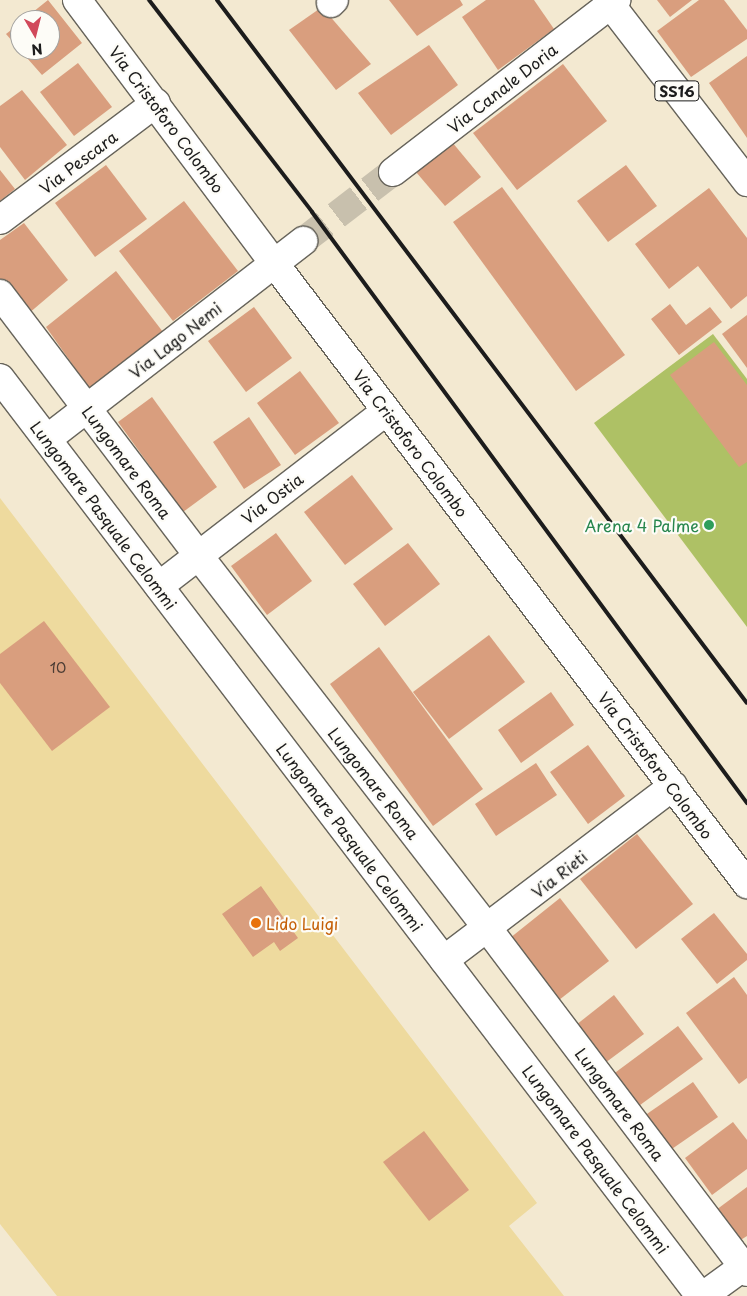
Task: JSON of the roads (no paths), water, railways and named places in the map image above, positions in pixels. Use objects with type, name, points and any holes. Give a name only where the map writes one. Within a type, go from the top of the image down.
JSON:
[{"type":"street","name":"Via Cristoforo Colombo","points":[[78,0],[386,411],[747,884]]},
{"type":"street","name":"Via Canale Doria","points":[[393,172],[611,1]]},
{"type":"street","name":"SS16","points":[[611,1],[747,182]]},
{"type":"street","name":"Via Pescara","points":[[0,220],[156,103]]},
{"type":"street","name":"Via Lago Nemi","points":[[46,439],[303,242]]},
{"type":"street","name":"Lungomare Roma","points":[[0,294],[198,555],[488,929],[746,1268]]},
{"type":"street","name":"Lungomare Pasquale Celommi","points":[[0,378],[702,1296]]},
{"type":"street","name":"Via Ostia","points":[[158,586],[386,411]]},
{"type":"street","name":"Via Rieti","points":[[444,960],[488,929],[673,786]]},
{"type":"street","points":[[702,1296],[746,1268]]},
{"type":"tunnel","points":[[303,241],[393,172]]},
{"type":"railway","points":[[149,0],[312,212],[747,803]]},
{"type":"railway","points":[[217,0],[747,703]]},
{"type":"place","name":"Arena 4 Palme","points":[[709,525]]},
{"type":"place","name":"Lido Luigi","points":[[256,923]]}]
